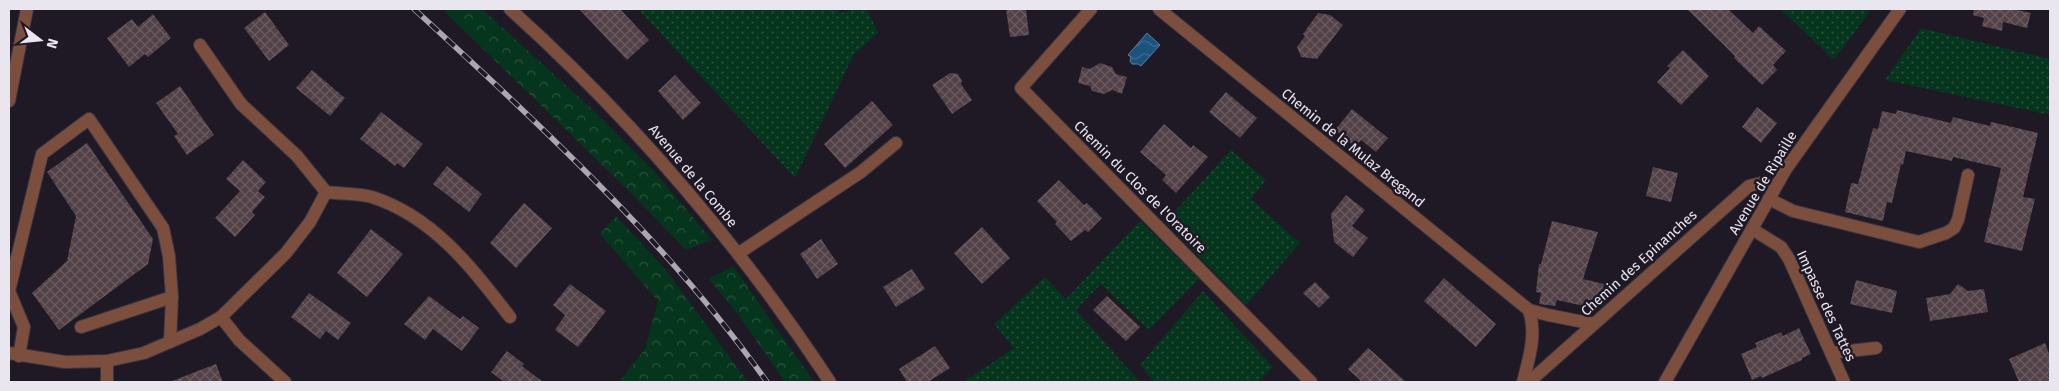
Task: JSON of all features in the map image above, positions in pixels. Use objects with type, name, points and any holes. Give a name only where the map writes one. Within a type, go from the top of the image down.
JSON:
[{"type":"street","points":[[9,101],[27,9]]},
{"type":"street","name":"Avenue de la Combe","points":[[510,9],[576,70],[643,139],[738,253],[787,317],[830,382]]},
{"type":"street","name":"Chemin du Clos de l'Oratoire","points":[[1091,9],[1021,88],[1311,382]]},
{"type":"street","name":"Chemin de la Mulaz Bregand","points":[[1159,9],[1529,310],[1548,316],[1594,324]]},
{"type":"street","name":"Avenue de Ripaille","points":[[1665,382],[1802,145],[1900,9]]},
{"type":"street","points":[[200,45],[241,104],[297,156],[326,192],[371,197],[402,210],[427,226],[454,247],[510,317]]},
{"type":"street","points":[[170,342],[172,297],[169,256],[163,228],[89,118],[42,154],[9,291],[24,327],[14,354],[65,362],[107,362],[144,353],[170,342],[200,329],[221,317],[286,253],[310,222],[326,192]]},
{"type":"street","points":[[738,253],[861,172],[896,143]]},
{"type":"street","points":[[1772,194],[1793,210],[1919,242],[1946,233],[1954,228],[1958,220],[1968,175]]},
{"type":"street","name":"Chemin des Epinanches","points":[[1529,382],[1749,186],[1757,182],[1761,183],[1772,194]]},
{"type":"street","name":"Impasse des Tattes","points":[[1752,229],[1770,239],[1785,253],[1844,382]]},
{"type":"street","points":[[81,327],[172,297]]},
{"type":"street","points":[[1523,382],[1533,337],[1532,319],[1529,310]]},
{"type":"street","points":[[221,317],[239,340],[285,382]]},
{"type":"street","points":[[1831,353],[1876,348]]},
{"type":"street","points":[[107,362],[107,382]]},
{"type":"green space","points":[[442,9],[482,9],[592,109],[655,172],[712,240],[686,250],[634,196]]},
{"type":"green space","points":[[638,9],[838,9],[840,13],[856,9],[867,9],[878,33],[854,54],[795,178]]},
{"type":"green space","points":[[1780,9],[1868,9],[1870,11],[1834,60]]},
{"type":"green space","points":[[1921,28],[2050,59],[2050,115],[1885,80]]},
{"type":"green space","points":[[1231,150],[1266,180],[1251,199],[1300,243],[1246,305],[1165,222]]},
{"type":"green space","points":[[616,216],[666,270],[748,382],[619,382],[645,349],[658,301],[600,234]]},
{"type":"green space","points":[[1140,221],[1199,279],[1149,330],[1101,284],[1076,310],[1140,382],[963,382],[1014,348],[994,324],[1045,277],[1066,299]]},
{"type":"green space","points":[[733,266],[814,382],[785,382],[740,317],[709,279]]},
{"type":"green space","points":[[1203,291],[1273,367],[1258,382],[1154,382],[1140,365]]},
{"type":"water","points":[[1147,33],[1160,45],[1141,66],[1132,64],[1130,61],[1131,57],[1128,55]]},
{"type":"building","points":[[579,9],[620,9],[649,40],[627,60]]},
{"type":"building","points":[[1006,9],[1026,9],[1029,35],[1010,37]]},
{"type":"building","points":[[1687,9],[1728,9],[1753,33],[1759,26],[1786,51],[1773,65],[1777,70],[1762,85]]},
{"type":"building","points":[[1974,9],[2013,9],[2031,13],[2027,28],[2003,22],[2002,31],[1982,26],[1984,18],[1973,15]]},
{"type":"building","points":[[265,12],[289,45],[269,61],[244,28]]},
{"type":"building","points":[[1318,13],[1330,15],[1343,25],[1317,59],[1301,57],[1297,47],[1305,36],[1303,34]]},
{"type":"building","points":[[153,14],[171,38],[148,57],[145,54],[129,67],[107,38],[132,19],[138,27]]},
{"type":"building","points":[[1683,50],[1709,76],[1681,105],[1657,82],[1670,68],[1667,66]]},
{"type":"building","points":[[1100,63],[1112,67],[1116,74],[1127,77],[1122,94],[1112,90],[1104,94],[1092,91],[1090,86],[1078,83],[1082,67],[1090,69]]},
{"type":"building","points":[[312,70],[345,98],[330,116],[296,88]]},
{"type":"building","points":[[950,73],[958,74],[962,81],[961,84],[972,100],[952,114],[932,85]]},
{"type":"building","points":[[675,75],[701,103],[683,120],[658,91]]},
{"type":"building","points":[[180,86],[214,135],[187,155],[174,136],[178,134],[156,103]]},
{"type":"building","points":[[1226,92],[1257,118],[1240,138],[1209,112]]},
{"type":"building","points":[[872,101],[893,125],[845,168],[824,144]]},
{"type":"building","points":[[1757,107],[1777,123],[1761,143],[1742,127]]},
{"type":"building","points":[[1352,109],[1388,138],[1376,152],[1361,140],[1355,147],[1335,130]]},
{"type":"building","points":[[1897,110],[1951,123],[1953,117],[1990,126],[1991,122],[2038,133],[2023,197],[2035,199],[2022,251],[1984,242],[2001,168],[1953,157],[1952,161],[1906,151],[1892,203],[1887,202],[1883,221],[1845,212],[1851,183],[1858,184],[1873,128],[1878,129],[1882,111],[1896,114]]},
{"type":"building","points":[[381,112],[423,144],[404,168],[397,163],[395,166],[360,139]]},
{"type":"building","points":[[1164,124],[1191,148],[1193,145],[1208,157],[1176,193],[1162,180],[1166,175],[1140,152]]},
{"type":"building","points":[[87,143],[153,239],[148,264],[59,330],[32,293],[67,261],[76,216],[47,172]]},
{"type":"building","points":[[243,160],[266,182],[258,191],[265,197],[252,212],[255,215],[235,237],[215,218],[240,191],[226,179]]},
{"type":"building","points":[[447,166],[482,194],[469,212],[433,184]]},
{"type":"building","points":[[1653,167],[1678,173],[1671,202],[1646,196]]},
{"type":"building","points":[[1059,180],[1084,205],[1087,203],[1102,218],[1088,232],[1085,230],[1071,241],[1055,224],[1057,222],[1037,201]]},
{"type":"building","points":[[1346,195],[1365,210],[1352,226],[1368,238],[1353,257],[1334,242],[1331,214]]},
{"type":"building","points":[[524,203],[552,228],[516,268],[490,243]]},
{"type":"building","points":[[1552,221],[1598,232],[1583,279],[1604,284],[1597,309],[1557,300],[1555,306],[1539,304],[1541,293],[1536,292],[1539,264],[1541,264]]},
{"type":"building","points":[[982,227],[1010,258],[982,284],[954,253]]},
{"type":"building","points":[[371,229],[403,254],[367,297],[337,273]]},
{"type":"building","points":[[821,239],[838,264],[817,279],[800,254]]},
{"type":"building","points":[[912,269],[925,289],[896,307],[883,287]]},
{"type":"building","points":[[1444,278],[1496,324],[1476,347],[1424,301]]},
{"type":"building","points":[[1856,280],[1897,291],[1892,313],[1850,304]]},
{"type":"building","points":[[1315,282],[1330,297],[1319,308],[1303,293]]},
{"type":"building","points":[[570,284],[606,311],[578,347],[555,330],[565,315],[553,305]]},
{"type":"building","points":[[1958,284],[1968,291],[1984,289],[1988,312],[1930,321],[1926,298],[1950,294]]},
{"type":"building","points":[[309,293],[351,323],[338,340],[326,331],[320,339],[291,317]]},
{"type":"building","points":[[429,296],[460,319],[463,316],[479,328],[462,351],[433,329],[425,340],[404,324]]},
{"type":"building","points":[[1107,296],[1140,327],[1126,341],[1093,310]]},
{"type":"building","points":[[1799,328],[1811,354],[1762,378],[1761,376],[1752,380],[1741,354],[1757,347],[1755,343],[1781,332],[1783,336]]},
{"type":"building","points":[[2045,343],[2050,356],[2050,382],[2019,382],[2009,359]]},
{"type":"building","points":[[935,346],[950,368],[928,382],[907,382],[899,369]]},
{"type":"building","points":[[1368,348],[1406,382],[1362,382],[1348,369]]},
{"type":"building","points":[[507,351],[524,364],[522,366],[543,382],[504,382],[491,372]]},
{"type":"building","points":[[216,364],[223,382],[172,382],[172,381]]},
{"type":"railway","points":[[414,9],[555,141],[645,233],[728,330],[767,382]]}]
